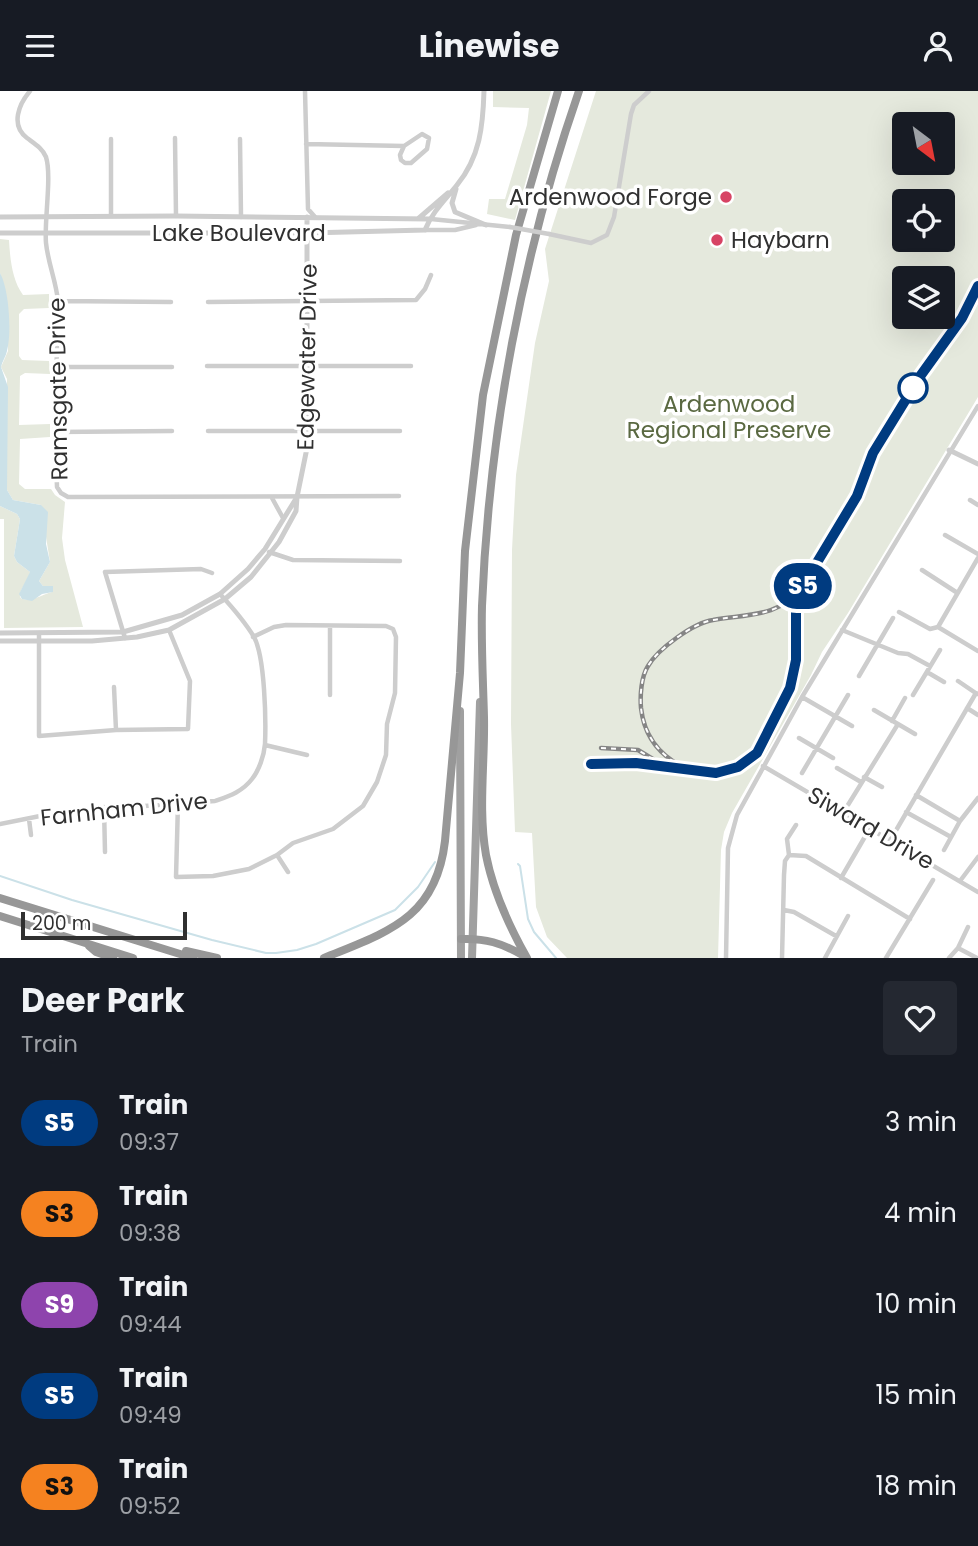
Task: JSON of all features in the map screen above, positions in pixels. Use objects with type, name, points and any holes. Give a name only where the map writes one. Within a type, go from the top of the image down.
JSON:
[{"type":"highway","points":[[461,958],[460,673],[465,551],[483,395],[516,235],[558,91]]},
{"type":"highway","points":[[472,958],[485,555],[503,399],[536,239],[579,91]]},
{"type":"highway","points":[[324,958],[381,935],[409,918],[430,894],[436,881],[445,841],[460,673]]},
{"type":"highway","points":[[481,689],[484,715],[483,818],[486,854],[506,916],[527,958]]},
{"type":"highway","points":[[0,898],[193,958]]},
{"type":"highway","points":[[0,916],[133,958]]},
{"type":"highway","points":[[461,934],[472,934],[498,942],[527,958]]},
{"type":"highway","points":[[132,940],[217,958]]},
{"type":"highway","points":[[87,944],[96,952],[113,958]]},
{"type":"street","name":"Ramsgate Drive","points":[[30,91],[20,106],[18,124],[24,136],[40,147],[47,163],[46,245],[58,301],[55,432],[57,487],[61,493],[68,497],[399,496]]},
{"type":"street","points":[[304,217],[308,209],[305,91]]},
{"type":"street","points":[[484,91],[480,141],[475,156],[457,186],[452,203],[455,212],[486,225]]},
{"type":"street","name":"Lake Boulevard","points":[[0,218],[419,218],[510,227],[591,243],[607,235],[614,217],[631,114],[634,105],[649,91]]},
{"type":"street","points":[[306,145],[404,146],[422,134],[429,138],[427,149],[411,163],[401,160],[404,146]]},
{"type":"street","points":[[175,138],[177,216]]},
{"type":"street","points":[[111,139],[111,216]]},
{"type":"street","points":[[240,139],[241,217]]},
{"type":"street","points":[[419,218],[457,186]]},
{"type":"street","points":[[425,230],[429,219],[445,201],[448,193]]},
{"type":"street","points":[[308,209],[315,217]]},
{"type":"street","name":"Edgewater Drive","points":[[0,641],[39,641],[169,630],[251,577],[296,511],[305,464],[308,431],[308,233],[304,217]]},
{"type":"street","name":"Lake Boulevard","points":[[0,233],[308,233],[455,230],[477,225]]},
{"type":"street","points":[[208,302],[415,300],[425,289],[431,275]]},
{"type":"street","points":[[58,301],[171,302]]},
{"type":"street","points":[[207,366],[411,366]]},
{"type":"street","points":[[56,367],[172,367]]},
{"type":"street","points":[[726,958],[730,833],[737,815],[842,629],[978,406]]},
{"type":"street","points":[[55,432],[172,431]]},
{"type":"street","points":[[208,431],[400,431]]},
{"type":"street","points":[[949,450],[978,464]]},
{"type":"street","points":[[272,497],[283,518]]},
{"type":"street","name":"Edgewater Drive","points":[[267,551],[297,497]]},
{"type":"street","points":[[970,500],[978,505]]},
{"type":"street","points":[[938,627],[978,556],[945,535]]},
{"type":"street","points":[[267,551],[293,560],[400,561]]},
{"type":"street","points":[[972,568],[978,571]]},
{"type":"street","points":[[124,635],[105,572],[201,569],[212,573]]},
{"type":"street","points":[[922,570],[956,592]]},
{"type":"street","name":"Edgewater Drive","points":[[0,633],[124,635],[181,615],[223,596]]},
{"type":"street","name":"Farnham Drive","points":[[0,824],[60,812],[104,807],[215,801],[235,794],[252,779],[265,745],[263,679],[253,637],[223,596]]},
{"type":"street","points":[[899,612],[930,629],[938,627],[978,651]]},
{"type":"street","points":[[859,676],[892,618]]},
{"type":"street","points":[[330,626],[330,695]]},
{"type":"street","points":[[178,803],[176,877],[213,876],[249,869],[278,855],[293,843],[333,829],[363,806],[377,782],[386,755],[387,724],[396,694],[395,633],[386,626],[274,627],[253,637]]},
{"type":"street","points":[[842,629],[898,653],[908,654],[930,666]]},
{"type":"street","points":[[39,633],[39,736],[116,730],[188,729],[190,681],[169,630]]},
{"type":"street","points":[[914,695],[940,650]]},
{"type":"street","points":[[927,672],[944,682]]},
{"type":"street","points":[[891,839],[977,694],[958,681]]},
{"type":"street","points":[[114,687],[116,730]]},
{"type":"street","points":[[802,773],[848,695]]},
{"type":"street","points":[[802,697],[852,726]]},
{"type":"street","points":[[892,721],[905,698]]},
{"type":"street","points":[[967,708],[978,715]]},
{"type":"street","points":[[874,711],[915,734]]},
{"type":"street","points":[[843,813],[898,724]]},
{"type":"street","points":[[799,737],[832,758]]},
{"type":"street","points":[[265,745],[307,755]]},
{"type":"street","name":"Siward Drive","points":[[763,766],[978,892]]},
{"type":"street","points":[[837,768],[882,787]]},
{"type":"street","points":[[916,795],[960,821]]},
{"type":"street","points":[[944,850],[960,821],[978,798]]},
{"type":"street","points":[[104,807],[105,852]]},
{"type":"street","points":[[906,811],[951,837]]},
{"type":"street","points":[[29,819],[32,835]]},
{"type":"street","points":[[782,958],[784,875],[785,861],[789,855],[787,839],[796,825]]},
{"type":"street","points":[[841,878],[870,828]]},
{"type":"street","points":[[278,855],[288,871]]},
{"type":"street","points":[[789,855],[806,856],[910,919]]},
{"type":"street","points":[[960,881],[978,857]]},
{"type":"street","points":[[886,958],[933,880]]},
{"type":"street","points":[[783,911],[794,912],[836,936]]},
{"type":"street","points":[[825,958],[848,916]]},
{"type":"street","points":[[949,958],[958,948],[968,927]]},
{"type":"street","points":[[958,948],[977,958]]},
{"type":"green space","points":[[493,91],[551,91],[515,220],[487,214],[489,199],[505,199],[527,125],[529,108],[493,107]]},
{"type":"green space","name":"Ardenwood Regional Preserve","points":[[596,91],[978,91],[978,397],[822,652],[732,813],[724,832],[721,850],[718,958],[567,958],[547,937],[536,907],[532,833],[515,832],[511,724],[512,550],[516,475],[535,343],[549,281],[545,249]]},
{"type":"green space","points":[[0,239],[9,240],[14,276],[23,295],[49,294],[49,308],[24,309],[19,314],[19,356],[22,360],[49,361],[50,374],[25,373],[20,376],[19,425],[50,424],[50,437],[20,439],[19,484],[25,489],[51,489],[65,502],[62,538],[65,560],[83,627],[4,628],[4,519],[0,519],[0,506],[17,514],[20,519],[14,556],[17,562],[30,572],[20,597],[26,599],[52,592],[53,586],[43,586],[39,581],[50,562],[41,505],[13,500],[7,490],[7,379],[1,367],[8,351],[8,307],[0,273]]},
{"type":"water","points":[[0,273],[6,289],[9,322],[9,343],[1,367],[8,387],[7,490],[13,500],[41,505],[48,512],[46,544],[50,562],[39,581],[43,586],[53,586],[53,592],[42,594],[32,601],[22,599],[19,594],[30,572],[17,562],[14,556],[20,519],[17,514],[0,506]]},
{"type":"waterway","points":[[0,876],[72,900],[212,940],[276,953],[316,944],[395,910],[418,887],[435,862]]},
{"type":"waterway","points":[[518,864],[528,919],[534,932],[556,958]]},
{"type":"railway","points":[[591,764],[633,763],[709,773],[736,768],[756,753],[779,713],[795,668],[796,609],[805,582],[855,498],[878,443],[978,286]]},
{"type":"railway","points":[[683,767],[660,750],[645,727],[641,698],[642,681],[648,666],[686,631],[713,620],[772,610],[792,598],[801,588]]},
{"type":"railway","points":[[601,748],[638,750],[661,764]]},
{"type":"train","name":"S5","points":[[591,764],[636,763],[716,773],[738,767],[757,753],[790,688],[796,660],[796,609],[807,579],[857,496],[873,453],[921,375],[962,318],[978,286]]},
{"type":"place","name":"Ardenwood Forge","points":[[726,197]]},
{"type":"place","name":"Haybarn","points":[[717,240]]}]
